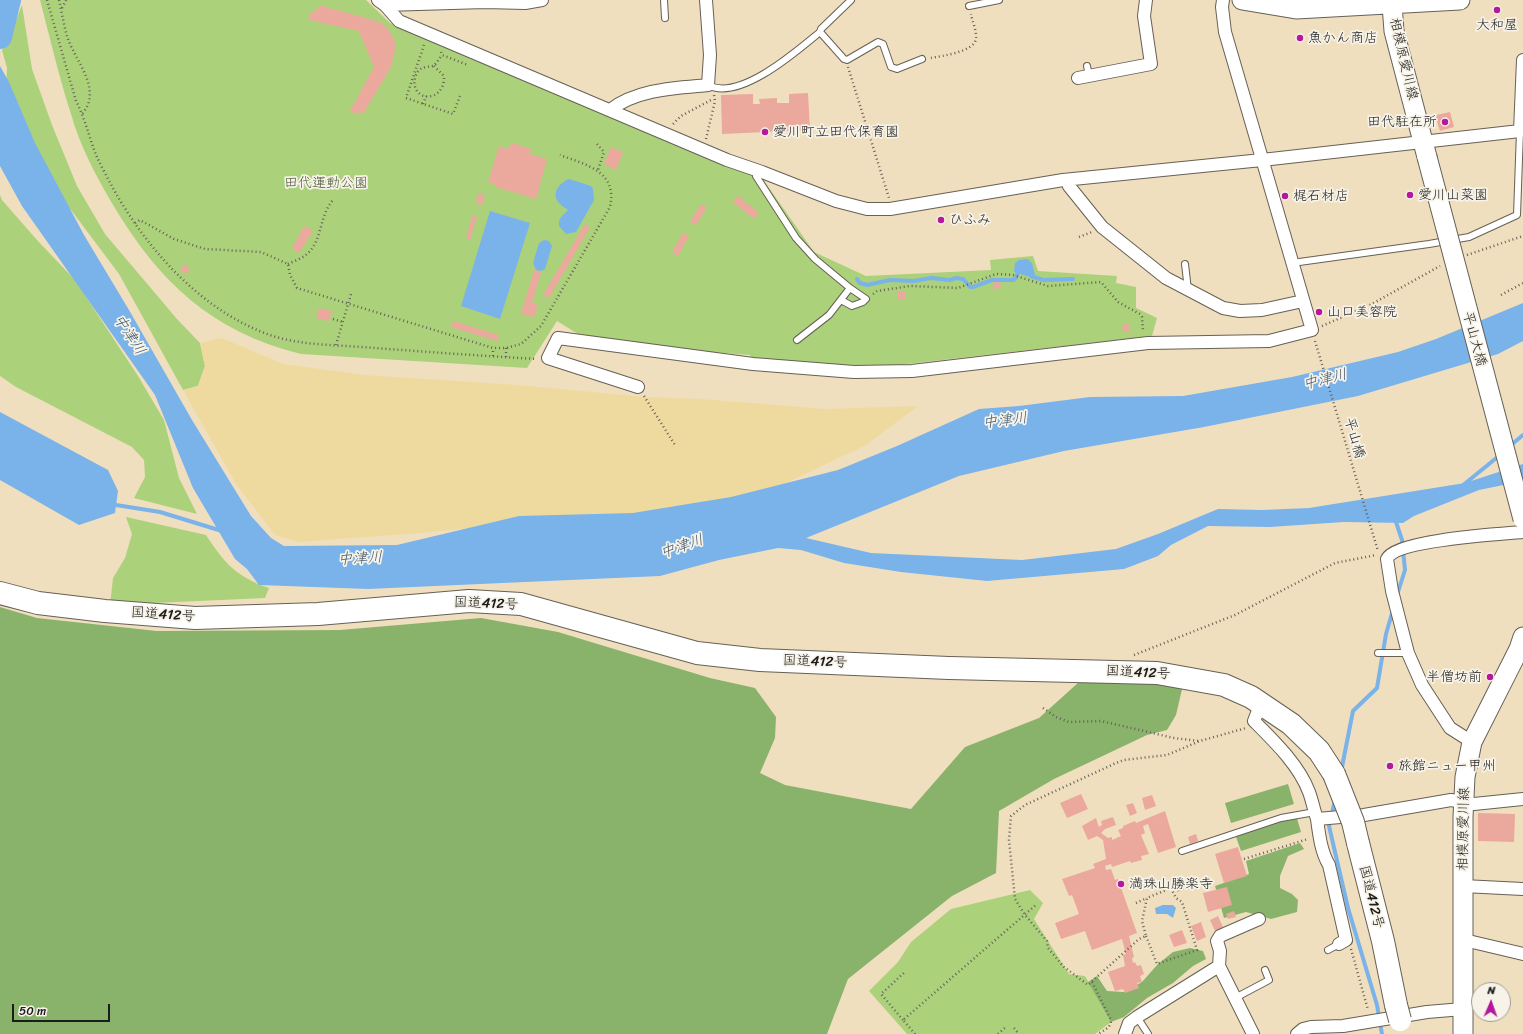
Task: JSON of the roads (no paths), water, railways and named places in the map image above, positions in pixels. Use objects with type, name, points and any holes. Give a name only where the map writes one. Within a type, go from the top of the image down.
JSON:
[{"type":"highway","name":"国道412号","points":[[0,593],[38,603],[105,611],[195,618],[318,614],[469,601],[520,604],[697,654],[768,660],[949,668],[1156,673],[1224,684],[1258,712],[1291,724],[1319,751],[1334,774],[1353,822],[1383,941],[1397,1020]]},
{"type":"main road","name":"相模原愛川線","points":[[1425,150],[1394,31],[1392,4],[1460,0]]},
{"type":"main road","points":[[1251,1],[1296,9],[1392,4]]},
{"type":"main road","name":"平山大橋","points":[[1425,150],[1523,519]]},
{"type":"main road","name":"相模原愛川線","points":[[1463,1034],[1463,802],[1465,777],[1472,742],[1519,649],[1523,637]]},
{"type":"street","points":[[382,2],[525,3],[542,0]]},
{"type":"street","points":[[610,110],[621,102],[668,89],[711,87],[706,0]]},
{"type":"street","points":[[1085,73],[1151,64],[1144,16],[1146,0]]},
{"type":"street","points":[[638,387],[548,358],[558,338],[754,364],[854,372],[912,371],[1143,344],[1270,341],[1312,330],[1224,32],[1222,7],[1223,0]]},
{"type":"street","points":[[382,2],[399,21],[703,150],[836,201],[867,209],[893,208],[1067,180],[1262,160],[1425,150],[1520,131],[1523,61]]},
{"type":"street","points":[[1067,180],[1069,186],[1102,228],[1166,278],[1222,308],[1240,311],[1262,310],[1303,301]]},
{"type":"street","points":[[1472,742],[1450,728],[1422,685],[1408,654],[1392,591],[1387,559],[1384,553],[1411,546],[1473,536],[1523,532]]},
{"type":"street","points":[[1258,712],[1269,735],[1298,772],[1309,791],[1318,816],[1319,836],[1326,860],[1329,865],[1343,942]]},
{"type":"street","points":[[1318,816],[1364,815],[1451,800],[1474,804],[1523,799]]},
{"type":"street","points":[[1463,886],[1523,888]]},
{"type":"street","points":[[1253,1034],[1219,966],[1220,951],[1217,941],[1220,936],[1259,919]]},
{"type":"street","points":[[1464,940],[1523,954]]},
{"type":"street","points":[[1125,1034],[1129,1023],[1137,1017],[1219,966]]},
{"type":"street","points":[[1297,1034],[1303,1029],[1311,1027],[1342,1026],[1397,1020],[1427,1012],[1463,1009]]},
{"type":"lane","points":[[664,0],[665,18]]},
{"type":"lane","points":[[711,87],[740,86],[755,79],[798,50],[820,32],[821,29],[851,0]]},
{"type":"lane","points":[[969,6],[999,0]]},
{"type":"lane","points":[[820,32],[844,59],[847,60],[878,42],[883,44],[890,67],[897,69],[922,59]]},
{"type":"lane","points":[[1292,263],[1469,237],[1517,215],[1520,131]]},
{"type":"lane","points":[[756,171],[756,176],[796,238],[815,259],[850,288],[866,299],[863,302],[852,306],[841,300]]},
{"type":"lane","points":[[1185,264],[1188,290]]},
{"type":"lane","points":[[797,340],[829,315],[850,288]]},
{"type":"lane","points":[[1378,653],[1399,655],[1408,654]]},
{"type":"lane","points":[[1182,851],[1281,818],[1318,816]]},
{"type":"lane","points":[[1328,950],[1343,942]]},
{"type":"lane","points":[[1235,998],[1269,980],[1265,970]]},
{"type":"lane","points":[[1137,1017],[1148,1034]]},
{"type":"water","name":"中津川","points":[[0,66],[9,82],[35,143],[84,235],[192,420],[251,516],[271,538],[284,546],[397,545],[519,516],[633,513],[731,497],[838,470],[897,446],[979,409],[1019,406],[1090,397],[1183,396],[1292,377],[1398,352],[1436,339],[1523,303],[1523,341],[1498,354],[1358,396],[1204,427],[1064,451],[959,476],[806,538],[871,553],[1022,560],[1116,549],[1158,534],[1218,509],[1262,510],[1309,508],[1465,483],[1523,464],[1523,481],[1479,490],[1414,516],[1403,523],[1344,522],[1270,527],[1208,526],[1171,545],[1158,556],[1124,569],[987,581],[901,572],[844,563],[801,550],[778,548],[719,560],[660,576],[368,589],[259,585],[247,569],[235,559],[193,488],[155,395],[22,206],[0,166]]},
{"type":"water","points":[[569,179],[591,186],[593,189],[594,200],[576,232],[566,234],[559,226],[559,221],[568,210],[557,200],[556,193],[559,186]]},
{"type":"water","points":[[490,211],[530,223],[500,319],[461,306]]},
{"type":"water","points":[[544,240],[549,241],[552,246],[545,269],[541,271],[536,270],[533,263],[539,243]]},
{"type":"water","points":[[1027,259],[1032,263],[1036,279],[1014,272],[1015,263],[1019,260]]},
{"type":"water","points":[[0,412],[108,470],[118,491],[115,513],[79,525],[0,480]]},
{"type":"water","points":[[1163,905],[1173,905],[1176,908],[1173,918],[1167,914],[1156,914],[1155,908]]},
{"type":"waterway","points":[[0,37],[9,0]]},
{"type":"waterway","points":[[857,279],[860,283],[867,285],[890,280],[914,281],[931,278],[950,280],[956,278],[963,279],[970,287],[973,287],[992,280],[1013,280],[1016,278],[1018,272],[1022,271]]},
{"type":"waterway","points":[[1031,276],[1043,280],[1073,279]]},
{"type":"waterway","points":[[1510,446],[1523,435]]},
{"type":"waterway","points":[[1462,486],[1500,455]]},
{"type":"waterway","points":[[111,502],[116,505],[160,512],[222,531]]},
{"type":"waterway","points":[[1395,519],[1402,540],[1405,570],[1397,595]]},
{"type":"waterway","points":[[1341,772],[1353,711],[1377,688],[1386,634],[1393,610]]},
{"type":"waterway","points":[[1335,800],[1329,826],[1348,908],[1377,1005],[1382,1034]]},
{"type":"place","name":"大和屋","points":[[1497,10]]},
{"type":"place","name":"魚かん商店","points":[[1300,38]]},
{"type":"place","name":"田代駐在所","points":[[1445,122]]},
{"type":"place","name":"愛川町立田代保育園","points":[[765,132]]},
{"type":"place","name":"愛川山菜園","points":[[1410,195]]},
{"type":"place","name":"梶石材店","points":[[1285,196]]},
{"type":"place","name":"ひふみ","points":[[941,220]]},
{"type":"place","name":"山口美容院","points":[[1319,312]]},
{"type":"place","name":"半僧坊前","points":[[1490,677]]},
{"type":"place","name":"旅館ニュー甲州","points":[[1390,766]]},
{"type":"place","name":"満珠山勝楽寺","points":[[1121,884]]},
{"type":"park label","name":"田代運動公園","points":[[326,183]]}]
